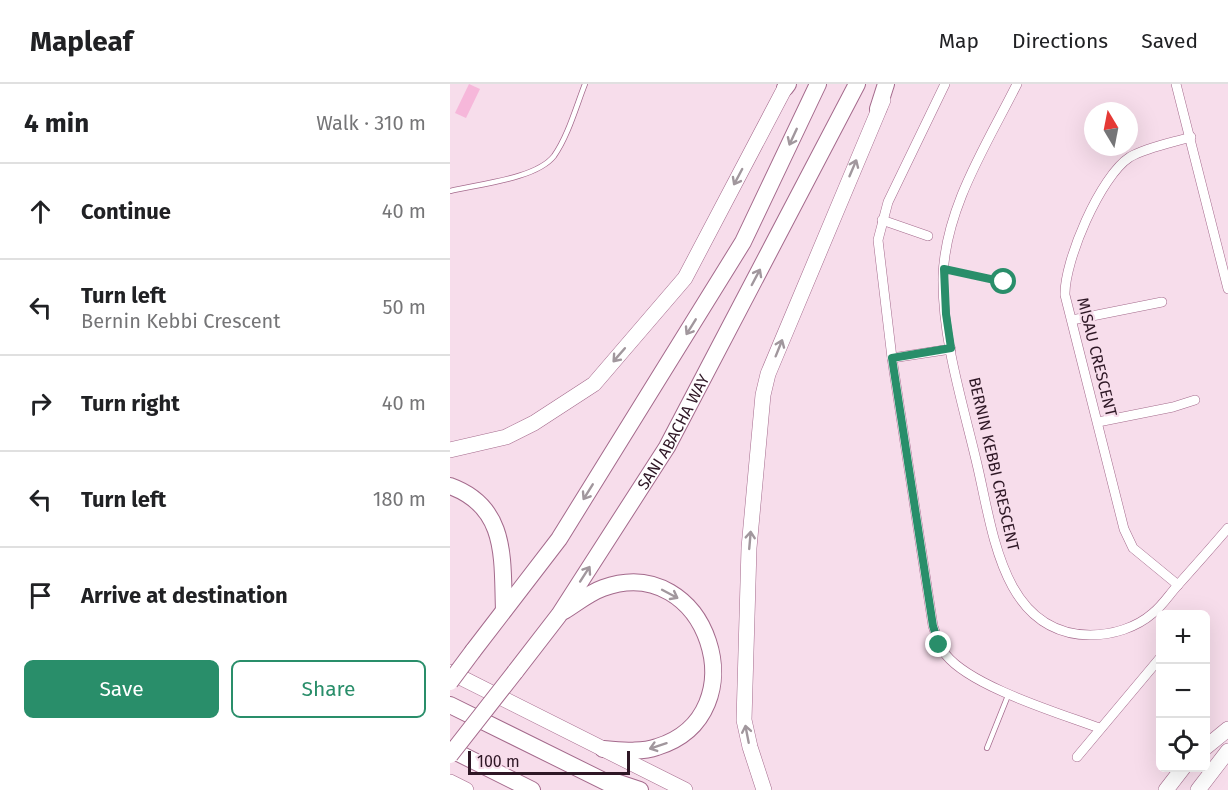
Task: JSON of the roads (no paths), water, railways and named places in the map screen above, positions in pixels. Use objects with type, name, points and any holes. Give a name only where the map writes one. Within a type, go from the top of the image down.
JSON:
[{"type":"highway","points":[[450,682],[559,539],[743,242],[818,84]]},
{"type":"highway","name":"SANI ABACHA WAY","points":[[450,755],[559,615],[666,447],[857,84]]},
{"type":"highway","points":[[878,109],[886,84]]},
{"type":"highway","points":[[450,486],[477,502],[492,519],[499,535],[504,610]]},
{"type":"highway","points":[[559,615],[591,593],[606,587],[634,583],[652,585],[685,602],[706,631],[714,656],[715,671],[706,704],[686,731],[657,747],[638,751],[603,749]]},
{"type":"highway","points":[[450,705],[622,790]]},
{"type":"highway","points":[[450,749],[532,790]]},
{"type":"highway","points":[[586,772],[640,790]]},
{"type":"highway","points":[[504,776],[523,790]]},
{"type":"main road","points":[[764,790],[744,720],[749,548],[763,395],[768,374],[878,109],[891,84]]},
{"type":"main road","points":[[450,450],[506,437],[534,423],[594,384],[685,278],[787,85]]},
{"type":"main road","points":[[450,672],[684,790]]},
{"type":"main road","points":[[1210,744],[1228,729]]},
{"type":"main road","points":[[1198,790],[1228,751]]},
{"type":"main road","points":[[1166,790],[1180,772]]},
{"type":"main road","points":[[450,782],[466,790]]},
{"type":"street","points":[[945,84],[882,219],[878,240],[892,358],[933,626],[939,645],[963,670],[1009,693],[1099,728]]},
{"type":"street","name":"BERNIN KEBBI CRESCENT","points":[[1017,84],[955,215],[944,269],[946,314],[951,348],[1000,559],[1011,585],[1024,605],[1044,624],[1071,635],[1104,635],[1131,627],[1153,613],[1224,540],[1228,528]]},
{"type":"street","points":[[1176,84],[1228,289]]},
{"type":"street","name":"MISAU CRESCENT","points":[[1178,585],[1133,548],[1128,539],[1072,320],[1064,279],[1099,192],[1111,174],[1129,158],[1148,149],[1191,137]]},
{"type":"street","points":[[882,219],[928,236]]},
{"type":"street","points":[[1072,320],[1162,302]]},
{"type":"street","points":[[892,358],[951,348]]},
{"type":"street","points":[[1098,422],[1173,407],[1195,400]]},
{"type":"street","points":[[1077,757],[1099,728],[1156,664]]},
{"type":"lane","points":[[450,191],[529,173],[548,162],[560,146],[585,84]]},
{"type":"lane","points":[[944,269],[1004,282]]},
{"type":"lane","points":[[987,748],[1009,693]]}]
